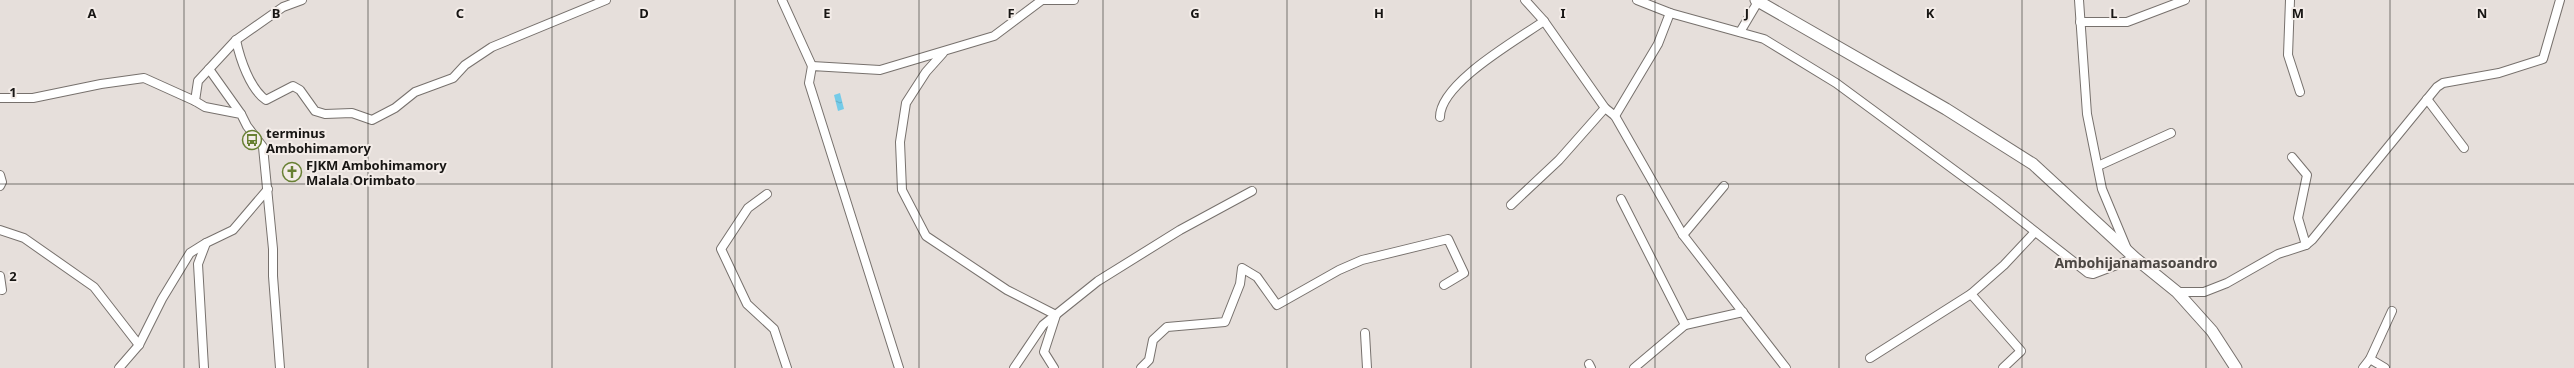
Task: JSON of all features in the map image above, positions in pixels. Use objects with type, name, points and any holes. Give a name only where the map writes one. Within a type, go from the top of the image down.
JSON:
[{"type":"street","points":[[195,101],[198,81],[236,40],[282,7],[302,0]]},
{"type":"street","points":[[236,40],[242,61],[259,96],[266,100],[293,86],[300,90],[315,111],[325,114],[352,113],[372,120],[395,108],[415,92],[453,78],[465,65],[492,47],[606,0]]},
{"type":"street","points":[[782,0],[812,66],[810,83],[899,368]]},
{"type":"street","points":[[812,66],[880,70],[994,36],[1042,0],[1074,0]]},
{"type":"street","points":[[1525,0],[1544,21],[1605,108],[1615,116],[1683,235],[1786,368]]},
{"type":"street","points":[[1637,0],[1670,14],[1764,39],[1836,83],[2088,273],[2093,274],[2131,255]]},
{"type":"street","points":[[1740,32],[1758,0],[1946,109],[2033,164],[2131,255],[2178,292],[2212,331],[2236,368]]},
{"type":"street","points":[[2079,0],[2087,114],[2104,194],[2131,255]]},
{"type":"street","points":[[2080,22],[2127,22],[2186,0]]},
{"type":"street","points":[[2290,0],[2288,55],[2291,69],[2300,92]]},
{"type":"street","points":[[2178,292],[2204,292],[2227,283],[2278,254],[2306,245],[2312,240],[2427,99],[2443,83],[2499,73],[2543,59],[2560,0]]},
{"type":"street","points":[[1615,116],[1658,44],[1670,14]]},
{"type":"street","points":[[1440,117],[1443,102],[1460,81],[1544,21]]},
{"type":"street","points":[[944,52],[926,72],[906,103],[900,142],[902,190],[926,236],[1007,290],[1056,315]]},
{"type":"street","points":[[209,69],[241,114],[247,126],[263,147],[268,189],[280,368]]},
{"type":"street","points":[[0,98],[33,98],[101,84],[144,78],[205,106],[241,114]]},
{"type":"street","points":[[2427,99],[2464,148]]},
{"type":"street","points":[[1511,205],[1558,160],[1605,108]]},
{"type":"street","points":[[2098,166],[2171,133]]},
{"type":"street","points":[[2292,157],[2307,176],[2298,218],[2306,245]]},
{"type":"street","points":[[0,175],[2,182],[0,186]]},
{"type":"street","points":[[1683,235],[1724,186]]},
{"type":"street","points":[[119,368],[139,345],[162,299],[190,253],[232,230],[268,189]]},
{"type":"street","points":[[1014,368],[1043,325],[1098,281],[1180,230],[1252,191]]},
{"type":"street","points":[[767,194],[748,208],[721,249],[747,304],[774,329],[787,368]]},
{"type":"street","points":[[1621,199],[1685,325]]},
{"type":"street","points":[[0,230],[24,238],[94,287],[139,345]]},
{"type":"street","points":[[1870,358],[1971,294],[2004,265],[2035,232]]},
{"type":"street","points":[[1142,368],[1149,360],[1153,340],[1167,327],[1225,322],[1240,284],[1242,268],[1257,277],[1277,305],[1339,270],[1362,260],[1448,239],[1464,273],[1444,285]]},
{"type":"street","points":[[204,368],[198,264],[206,243]]},
{"type":"street","points":[[0,276],[2,290]]},
{"type":"street","points":[[1971,294],[2021,351],[2003,368]]},
{"type":"street","points":[[2363,368],[2370,359],[2392,311]]},
{"type":"street","points":[[1634,368],[1685,325],[1743,312]]},
{"type":"street","points":[[1054,368],[1044,352],[1056,315]]},
{"type":"street","points":[[1365,333],[1367,368]]},
{"type":"street","points":[[2370,359],[2385,368]]},
{"type":"water","points":[[840,93],[844,109],[838,111],[834,95]]},
{"type":"place","name":"terminus Ambohimamory","points":[[252,140]]},
{"type":"place","name":"FJKM Ambohimamory Malala Orimbato","points":[[292,172]]},
{"type":"district","name":"Ambohijanamasoandro","points":[[2136,262]]}]
